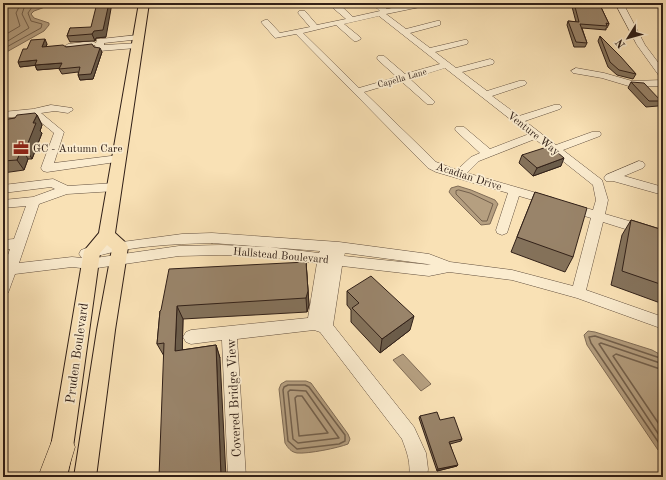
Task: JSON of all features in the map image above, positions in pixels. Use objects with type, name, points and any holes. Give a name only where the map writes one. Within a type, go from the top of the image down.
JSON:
[{"type":"highway","points":[[52,477],[62,447]]},
{"type":"main road","points":[[85,477],[115,247],[115,187],[144,3]]},
{"type":"main road","points":[[85,259],[115,247]]},
{"type":"main road","name":"Pruden Boulevard","points":[[56,477],[62,447],[78,335],[85,259]]},
{"type":"street","name":"Venture Way","points":[[375,3],[383,13],[404,32],[598,183]]},
{"type":"street","points":[[620,3],[641,45],[663,75]]},
{"type":"street","points":[[265,22],[278,36],[421,4]]},
{"type":"street","points":[[336,6],[352,20]]},
{"type":"street","points":[[302,13],[315,28]]},
{"type":"street","points":[[338,23],[357,39]]},
{"type":"street","points":[[404,32],[437,24]]},
{"type":"street","name":"Acadian Drive","points":[[298,32],[424,158],[440,169],[599,215],[663,236]]},
{"type":"street","points":[[68,46],[100,44],[100,41],[137,41]]},
{"type":"street","points":[[428,51],[464,42]]},
{"type":"street","points":[[381,58],[430,102]]},
{"type":"street","name":"Capella Lane","points":[[358,92],[403,78],[490,62]]},
{"type":"street","points":[[576,71],[604,76],[632,84],[663,84]]},
{"type":"street","points":[[485,94],[522,83]]},
{"type":"street","points":[[518,120],[557,107]]},
{"type":"street","points":[[3,115],[34,112],[43,108],[62,108],[68,110]]},
{"type":"street","points":[[34,112],[60,132],[47,168],[119,159]]},
{"type":"street","points":[[460,128],[488,154]]},
{"type":"street","points":[[554,149],[596,134]]},
{"type":"street","points":[[460,174],[475,159],[537,135]]},
{"type":"street","points":[[578,293],[602,200],[598,183],[640,165]]},
{"type":"street","points":[[613,177],[663,191]]},
{"type":"street","points":[[3,189],[53,183],[66,190]]},
{"type":"street","points":[[3,204],[34,201],[66,190],[115,187]]},
{"type":"street","points":[[502,230],[516,191]]},
{"type":"street","points":[[3,289],[6,269],[20,243],[34,201]]},
{"type":"street","points":[[3,245],[20,243]]},
{"type":"street","name":"Hallstead Boulevard","points":[[6,269],[85,259],[115,247],[179,251],[221,250],[332,253],[429,271],[449,267],[512,275],[578,293],[663,323]]},
{"type":"street","points":[[332,253],[319,325],[394,414],[408,433],[416,453],[419,469],[418,477]]},
{"type":"street","name":"Covered Bridge View","points":[[237,477],[229,333],[319,325]]},
{"type":"street","points":[[191,337],[229,333]]},
{"type":"water","points":[[3,3],[56,3],[34,11],[31,14],[34,18],[49,23],[44,31],[3,54]]},
{"type":"water","points":[[458,186],[495,200],[498,204],[490,224],[481,225],[453,197],[449,192],[451,188]]},
{"type":"water","points":[[588,331],[652,350],[663,356],[663,454],[658,450],[587,345],[584,335]]},
{"type":"water","points":[[403,354],[431,384],[421,391],[393,360]]},
{"type":"water","points":[[286,381],[306,381],[311,383],[348,434],[350,439],[348,444],[308,453],[297,453],[290,450],[285,443],[279,389],[281,384]]},
{"type":"building","points":[[97,3],[109,3],[103,30],[94,31],[92,34],[67,36],[70,28],[91,27]]},
{"type":"building","points":[[574,3],[599,3],[609,24],[606,23],[607,26],[580,24],[587,43],[576,42],[568,21],[579,22]]},
{"type":"building","points":[[600,36],[636,74],[619,70],[610,62]]},
{"type":"building","points":[[45,39],[42,47],[63,45],[66,47],[92,44],[94,47],[100,48],[91,74],[78,75],[80,67],[59,69],[62,63],[35,65],[37,60],[18,62],[23,49],[27,49],[31,40]]},
{"type":"building","points":[[631,82],[644,83],[661,101],[649,101]]},
{"type":"building","points":[[35,113],[37,115],[33,123],[36,123],[26,148],[22,148],[17,160],[3,161],[3,120],[15,118],[17,115]]},
{"type":"building","points":[[550,146],[564,158],[537,168],[522,155]]},
{"type":"building","points":[[535,192],[587,208],[573,257],[517,237]]},
{"type":"building","points":[[631,220],[663,230],[663,285],[622,271]]},
{"type":"building","points":[[306,262],[308,291],[306,298],[177,306],[175,351],[216,345],[221,477],[159,477],[164,343],[157,344],[160,311],[169,269]]},
{"type":"building","points":[[371,276],[414,316],[382,339],[352,308],[359,303],[347,291]]},
{"type":"building","points":[[437,412],[440,420],[454,417],[462,439],[449,442],[458,465],[438,469],[420,416]]},
{"type":"place","name":"GC - Autumn Care","points":[[21,148]]}]
